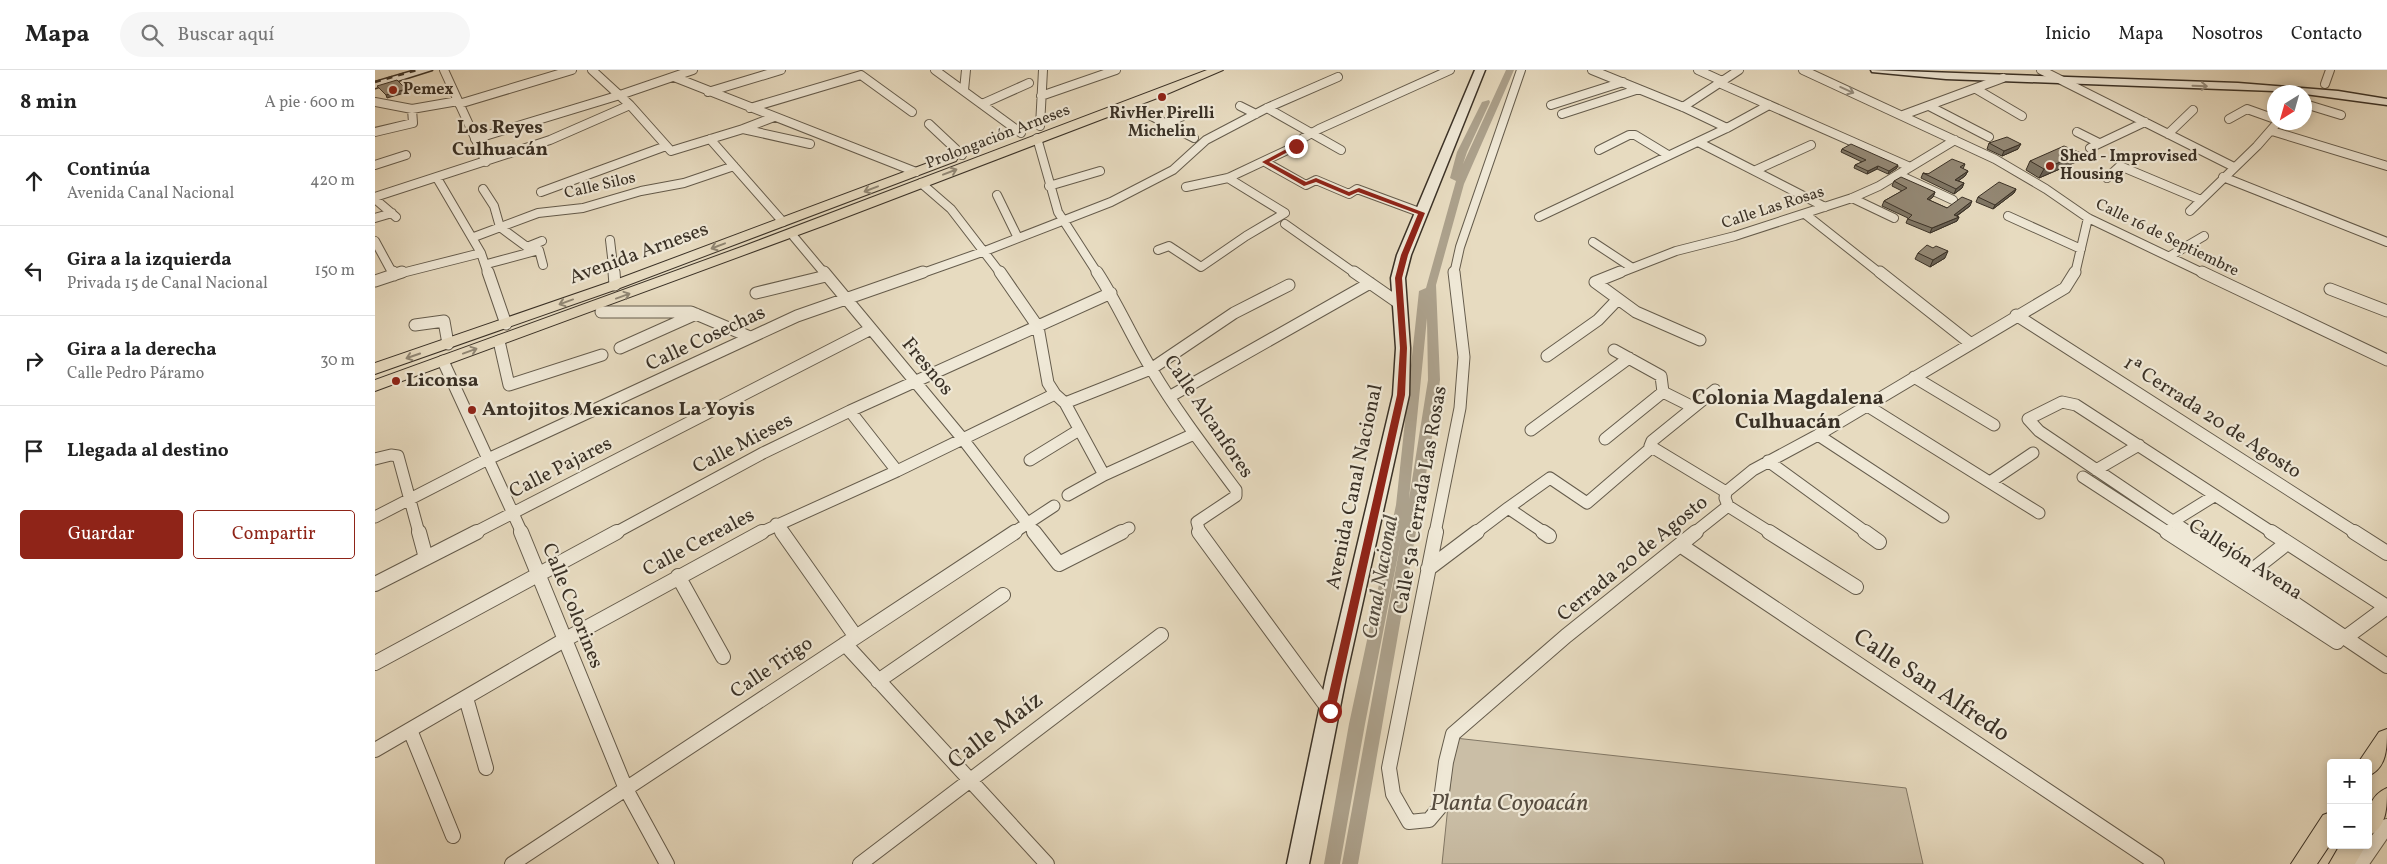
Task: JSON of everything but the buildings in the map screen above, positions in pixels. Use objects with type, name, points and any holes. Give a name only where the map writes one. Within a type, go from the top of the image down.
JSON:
[{"type":"main road","points":[[375,79],[407,70]]},
{"type":"main road","points":[[375,85],[427,70]]},
{"type":"main road","name":"Prolongación Arneses","points":[[918,177],[1039,132],[1191,70]]},
{"type":"main road","name":"Prolongación Arneses","points":[[918,177],[962,155],[1021,133],[1039,132],[1131,105],[1217,70]]},
{"type":"main road","name":"Avenida Canal Nacional","points":[[1298,864],[1330,711],[1401,395],[1403,348],[1398,278],[1404,255],[1480,70]]},
{"type":"main road","points":[[1875,70],[1962,73],[1988,78],[2267,90]]},
{"type":"main road","points":[[1976,70],[1978,74],[1988,78]]},
{"type":"main road","points":[[2016,70],[2258,78],[2325,84],[2387,93]]},
{"type":"main road","points":[[2312,93],[2387,102]]},
{"type":"main road","name":"Avenida Arneses","points":[[375,386],[789,231],[918,177]]},
{"type":"main road","name":"Avenida Arneses","points":[[375,369],[615,284],[789,231]]},
{"type":"main road","points":[[2372,760],[2387,739]]},
{"type":"main road","points":[[2372,820],[2387,799]]},
{"type":"main road","points":[[2303,864],[2327,828]]},
{"type":"main road","points":[[2341,864],[2351,849]]},
{"type":"street","points":[[444,70],[486,162]]},
{"type":"street","points":[[375,102],[413,109],[458,102],[571,70]]},
{"type":"street","points":[[592,70],[630,105],[666,146],[673,151],[774,117]]},
{"type":"street","points":[[475,139],[619,95],[693,70]]},
{"type":"street","points":[[708,92],[781,70]]},
{"type":"street","points":[[935,70],[1021,133]]},
{"type":"street","points":[[964,90],[966,70]]},
{"type":"street","name":"Calle Alcanfores","points":[[1043,70],[1039,132],[1049,186],[1063,221],[1111,293],[1151,369],[1169,397],[1236,490],[1236,496],[1231,501],[1203,516],[1197,522],[1197,530],[1330,711]]},
{"type":"street","points":[[1041,96],[1116,70]]},
{"type":"street","points":[[1186,186],[1228,178],[1265,162],[1296,146],[1303,138],[1313,133],[1450,70]]},
{"type":"street","name":"Calle 5a Cerrada Las Rosas","points":[[1409,822],[1393,794],[1389,768],[1460,408],[1464,357],[1453,276],[1460,247],[1521,70]]},
{"type":"street","points":[[1592,70],[1683,107],[1727,128]]},
{"type":"street","points":[[1698,70],[1769,106],[1910,167]]},
{"type":"street","points":[[1683,107],[1739,70]]},
{"type":"street","name":"Calle 16 de Septiembre","points":[[1803,70],[1903,115],[2020,173],[2089,218],[2387,360]]},
{"type":"street","points":[[2325,84],[2330,70]]},
{"type":"street","points":[[2045,71],[2234,166]]},
{"type":"street","points":[[750,108],[861,75],[912,112]]},
{"type":"street","name":"Calle Cosechas","points":[[375,517],[488,459],[797,316],[985,252],[1111,202],[1173,170],[1206,140],[1267,108],[1338,76]]},
{"type":"street","points":[[674,77],[918,177],[951,209],[985,252],[1038,327],[1048,383],[1055,394],[1065,403],[1104,475]]},
{"type":"street","points":[[1903,115],[2003,78]]},
{"type":"street","points":[[1551,105],[1623,82]]},
{"type":"street","points":[[982,104],[1029,83]]},
{"type":"street","points":[[1562,114],[1639,89]]},
{"type":"street","points":[[1976,89],[2022,116]]},
{"type":"street","points":[[375,198],[550,140],[630,105]]},
{"type":"street","points":[[1131,105],[1194,138]]},
{"type":"street","points":[[1240,106],[1256,114]]},
{"type":"street","points":[[1539,216],[1727,128],[1769,106]]},
{"type":"street","points":[[1929,106],[1989,137]]},
{"type":"street","points":[[2312,106],[2341,115]]},
{"type":"street","points":[[1267,108],[1341,150]]},
{"type":"street","points":[[375,132],[413,123],[413,109]]},
{"type":"street","points":[[2229,119],[2247,109],[2267,116]]},
{"type":"street","points":[[2168,134],[2193,110]]},
{"type":"street","points":[[1166,124],[1181,116]]},
{"type":"street","points":[[2090,148],[2145,122]]},
{"type":"street","points":[[929,124],[962,155]]},
{"type":"street","points":[[743,129],[810,144]]},
{"type":"street","points":[[2189,211],[2271,131],[2387,166]]},
{"type":"street","points":[[2077,132],[2099,143]]},
{"type":"street","points":[[1599,150],[1629,135],[1635,135],[1668,155]]},
{"type":"street","name":"Fresnos","points":[[710,140],[789,231],[962,438],[1059,564],[1129,528]]},
{"type":"street","name":"Calle Las Rosas","points":[[1618,299],[1595,282],[1631,267],[1852,198],[1899,175],[1955,140]]},
{"type":"street","points":[[1697,142],[1756,170],[1825,207]]},
{"type":"street","points":[[1756,170],[1811,145]]},
{"type":"street","points":[[541,192],[666,146]]},
{"type":"street","points":[[375,165],[406,155]]},
{"type":"street","points":[[1265,162],[1306,184],[1316,180],[1349,194],[1357,189],[1422,213]]},
{"type":"street","name":"Calle Silos","points":[[474,237],[538,213],[583,208],[641,191],[684,183],[734,166]]},
{"type":"street","points":[[2107,178],[2120,166],[2201,200]]},
{"type":"street","points":[[1049,186],[1100,171]]},
{"type":"street","points":[[1899,175],[1953,200]]},
{"type":"street","points":[[2223,177],[2387,242]]},
{"type":"street","points":[[437,178],[474,237],[487,264],[506,324]]},
{"type":"street","points":[[1158,250],[1169,246],[1201,267],[1246,236],[1285,213],[1228,178]]},
{"type":"street","points":[[483,189],[494,206],[500,227],[527,247],[542,241]]},
{"type":"street","points":[[997,195],[1018,238]]},
{"type":"street","points":[[375,198],[394,215],[375,218]]},
{"type":"street","points":[[1852,198],[1894,218]]},
{"type":"street","points":[[1805,214],[1970,344]]},
{"type":"street","points":[[2008,216],[2081,249]]},
{"type":"street","name":"Cerrada 20 de Agosto","points":[[1409,822],[1429,820],[1440,807],[1446,762],[1453,734],[1566,636],[1728,506],[1725,498],[1726,492],[1768,461],[1818,435],[2016,315],[2065,288],[2074,276],[2089,218]]},
{"type":"street","points":[[1285,224],[1400,304]]},
{"type":"street","points":[[2170,256],[2204,236]]},
{"type":"street","points":[[610,240],[615,284]]},
{"type":"street","points":[[375,241],[395,275]]},
{"type":"street","points":[[1593,242],[1631,267]]},
{"type":"street","points":[[487,264],[539,250],[543,264]]},
{"type":"street","points":[[375,281],[440,262],[481,253]]},
{"type":"street","points":[[756,292],[826,276]]},
{"type":"street","points":[[1169,397],[1370,283]]},
{"type":"street","points":[[1065,403],[1151,369],[1234,313],[1289,285]]},
{"type":"street","points":[[2330,289],[2387,311]]},
{"type":"street","name":"Calle Mieses","points":[[375,663],[763,453],[850,411],[1111,293]]},
{"type":"street","points":[[1547,356],[1598,320],[1618,299],[1650,319],[1700,340]]},
{"type":"street","points":[[601,312],[691,312],[751,336]]},
{"type":"street","points":[[620,348],[696,314]]},
{"type":"street","name":"1ª Cerrada 20 de Agosto","points":[[2016,315],[2387,553]]},
{"type":"street","points":[[415,325],[444,321],[448,344]]},
{"type":"street","name":"Calle Pajares","points":[[375,584],[871,330]]},
{"type":"street","points":[[499,341],[509,385],[602,355]]},
{"type":"street","points":[[1615,350],[1661,376],[1663,392]]},
{"type":"street","points":[[1531,430],[1629,358]]},
{"type":"street","name":"Calle Colorines","points":[[443,361],[514,514],[626,789],[667,864]]},
{"type":"street","points":[[1914,377],[1994,425]]},
{"type":"street","points":[[1429,570],[1508,508],[1550,478],[1587,503],[1693,407],[1715,390]]},
{"type":"street","points":[[1663,392],[1693,407]]},
{"type":"street","points":[[1605,439],[1663,392]]},
{"type":"street","name":"Calle Cereales","points":[[375,750],[566,639],[776,524],[897,471],[1055,394]]},
{"type":"street","points":[[2345,638],[2387,607],[2071,402],[2062,402],[2028,418],[2039,431],[2172,522],[2249,573],[2345,638],[2387,666]]},
{"type":"street","points":[[1866,405],[2039,513]]},
{"type":"street","points":[[850,411],[897,471]]},
{"type":"street","points":[[1030,460],[1079,430]]},
{"type":"street","points":[[1068,495],[1104,475],[1194,434]]},
{"type":"street","points":[[1818,435],[1943,518]]},
{"type":"street","points":[[1652,445],[1726,492]]},
{"type":"street","points":[[2097,470],[2139,445]]},
{"type":"street","points":[[1990,482],[2033,453]]},
{"type":"street","points":[[378,458],[398,456],[426,558]]},
{"type":"street","points":[[1768,461],[1879,542]]},
{"type":"street","name":"Callejón Avena","points":[[2083,477],[2387,675]]},
{"type":"street","points":[[2172,522],[2215,496]]},
{"type":"street","name":"Calle Trigo","points":[[512,864],[1054,506]]},
{"type":"street","points":[[1728,506],[1856,587]]},
{"type":"street","points":[[1508,508],[1549,536]]},
{"type":"street","points":[[776,524],[878,681],[1047,864]]},
{"type":"street","points":[[2249,573],[2287,543]]},
{"type":"street","name":"Calle San Alfredo","points":[[1680,544],[2157,864]]},
{"type":"street","points":[[678,576],[723,657]]},
{"type":"street","points":[[878,681],[1003,596]]},
{"type":"street","name":"Calle Maíz","points":[[860,864],[1161,635]]},
{"type":"street","points":[[466,698],[486,768]]},
{"type":"street","points":[[410,730],[453,836]]},
{"type":"street","points":[[2361,864],[2387,826]]},
{"type":"green space","name":"Planta Coyoacán","points":[[1455,738],[1906,788],[1923,864],[1442,864]]},
{"type":"waterway","name":"Canal Nacional","points":[[1350,864],[1423,457],[1434,380],[1431,285],[1459,184],[1510,70]]},
{"type":"waterway","name":"Canal Nacional","points":[[1455,178],[1462,152],[1486,102]]},
{"type":"waterway","name":"Canal Nacional","points":[[1332,864],[1357,724],[1402,505],[1424,291]]},
{"type":"railway","points":[[375,82],[417,70]]},
{"type":"place","name":"Pemex","points":[[393,90]]},
{"type":"place","name":"RivHer Pirelli Michelin","points":[[1162,97]]},
{"type":"place","name":"Shed - Improvised Housing","points":[[2050,166]]},
{"type":"place","name":"Liconsa","points":[[396,381]]},
{"type":"place","name":"Antojitos Mexicanos La Yoyis","points":[[472,410]]},
{"type":"district","name":"Los Reyes Culhuacán","points":[[500,139]]},
{"type":"district","name":"Colonia Magdalena Culhuacán","points":[[1788,410]]},
{"type":"route","points":[[1296,146],[1265,162],[1306,184],[1316,180],[1349,194],[1357,189],[1422,213],[1404,255],[1398,278],[1403,348],[1401,395],[1336,677],[1330,711]]}]
